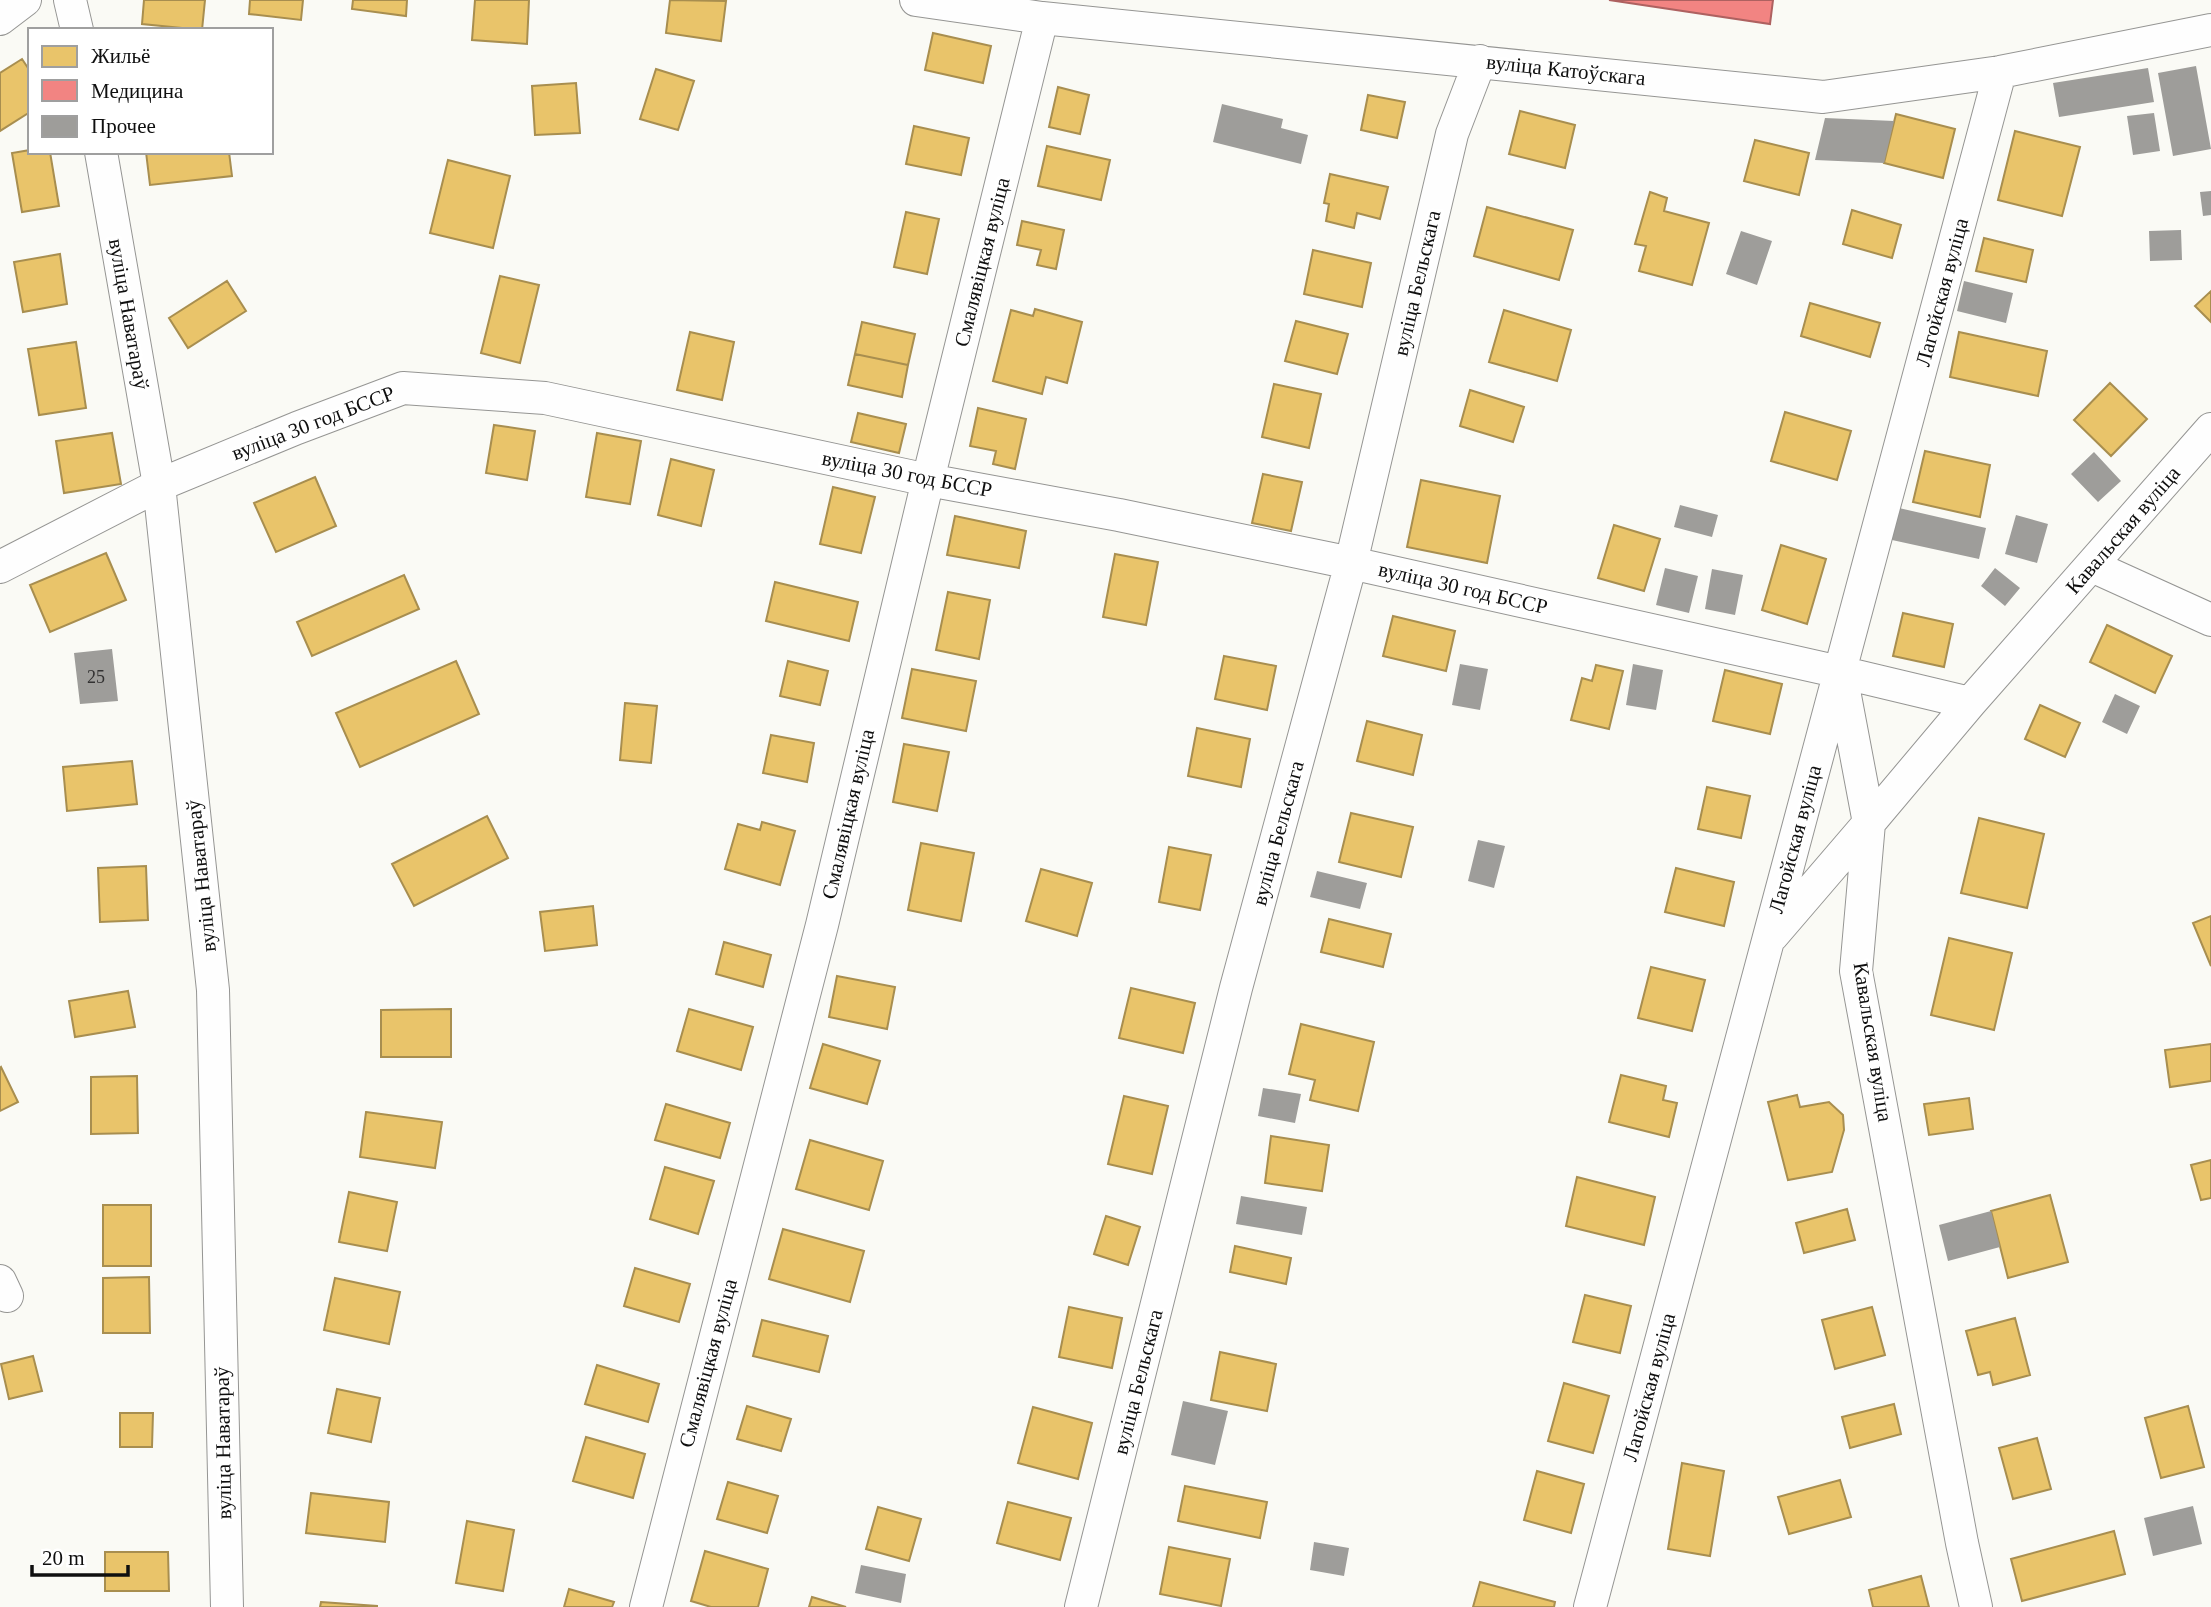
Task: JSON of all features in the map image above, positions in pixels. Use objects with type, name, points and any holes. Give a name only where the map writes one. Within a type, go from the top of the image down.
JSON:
[{"type":"street","points":[[0,19],[25,0]]},
{"type":"street","points":[[70,0],[77,28]]},
{"type":"street","name":"вуліца Катоўскага","points":[[916,0],[1042,18],[1823,97],[2000,72],[2211,30]]},
{"type":"street","name":"Смалявіцкая вуліца","points":[[646,1607],[822,925],[1042,18]]},
{"type":"street","name":"вуліца Бельскага","points":[[1081,1607],[1236,988],[1351,563],[1452,134],[1480,61]]},
{"type":"street","name":"Лагойская вуліца","points":[[1590,1607],[2000,72]]},
{"type":"street","name":"вуліца Наватараў","points":[[101,154],[159,485],[213,990],[227,1607]]},
{"type":"street","name":"вуліца 30 год БССР","points":[[0,567],[159,485],[403,388],[545,398],[928,480],[1119,515],[1351,563],[1970,703]]},
{"type":"street","name":"Кавальская вуліца","points":[[1976,1607],[1856,971],[1869,823],[1970,703],[2211,429]]},
{"type":"street","points":[[2092,566],[2211,620]]},
{"type":"street","points":[[1767,943],[1869,823],[1840,672]]},
{"type":"building: Жильё","points":[[144,0],[205,0],[202,28],[142,24]]},
{"type":"building: Жильё","points":[[250,0],[303,0],[301,20],[249,14]]},
{"type":"building: Жильё","points":[[353,0],[407,0],[406,16],[352,9]]},
{"type":"building: Жильё","points":[[475,0],[529,0],[527,44],[472,40]]},
{"type":"building: Жильё","points":[[670,0],[726,1],[721,41],[666,33]]},
{"type":"building: Жильё","points":[[933,33],[991,46],[983,83],[925,70]]},
{"type":"building: Жильё","points":[[22,59],[28,68],[28,113],[0,131],[0,73]]},
{"type":"building: Жильё","points":[[656,69],[694,81],[678,130],[640,119]]},
{"type":"building: Жильё","points":[[576,83],[580,133],[535,135],[532,86]]},
{"type":"building: Жильё","points":[[1058,87],[1089,95],[1080,134],[1049,127]]},
{"type":"building: Жильё","points":[[1368,95],[1405,102],[1397,138],[1361,130]]},
{"type":"building: Жильё","points":[[1520,111],[1575,125],[1565,168],[1509,154]]},
{"type":"building: Жильё","points":[[1896,114],[1955,129],[1943,178],[1884,163]]},
{"type":"building: Жильё","points":[[914,126],[969,138],[961,175],[906,164]]},
{"type":"building: Жильё","points":[[2015,131],[2080,147],[2062,216],[1998,200]]},
{"type":"building: Жильё","points":[[1755,140],[1809,153],[1799,195],[1744,181]]},
{"type":"building: Жильё","points":[[1047,146],[1110,160],[1101,200],[1038,186]]},
{"type":"building: Жильё","points":[[28,150],[28,154],[50,154],[59,206],[22,212],[12,153]]},
{"type":"building: Жильё","points":[[146,154],[229,154],[232,176],[150,185]]},
{"type":"building: Жильё","points":[[448,160],[510,176],[493,248],[430,233]]},
{"type":"building: Жильё","points":[[1330,174],[1388,187],[1380,219],[1357,213],[1354,228],[1326,221],[1329,204],[1324,203]]},
{"type":"building: Жильё","points":[[1650,192],[1667,198],[1664,211],[1709,223],[1692,285],[1639,271],[1646,246],[1635,244]]},
{"type":"building: Жильё","points":[[1487,207],[1573,230],[1559,280],[1474,256]]},
{"type":"building: Жильё","points":[[1852,210],[1901,225],[1892,258],[1843,244]]},
{"type":"building: Жильё","points":[[906,212],[939,219],[927,274],[894,267]]},
{"type":"building: Жильё","points":[[1022,221],[1064,230],[1056,269],[1037,265],[1041,250],[1017,245]]},
{"type":"building: Жильё","points":[[1984,238],[2033,250],[2026,282],[1976,271]]},
{"type":"building: Жильё","points":[[1313,250],[1371,263],[1362,307],[1304,294]]},
{"type":"building: Жильё","points":[[60,254],[67,304],[23,312],[14,262]]},
{"type":"building: Жильё","points":[[500,276],[539,285],[520,363],[481,353]]},
{"type":"building: Жильё","points":[[227,281],[246,311],[188,348],[169,318]]},
{"type":"building: Жильё","points":[[2211,291],[2211,322],[2195,306]]},
{"type":"building: Жильё","points":[[1810,303],[1880,323],[1870,357],[1801,336]]},
{"type":"building: Жильё","points":[[1035,309],[1082,322],[1067,383],[1046,377],[1042,394],[993,381],[1011,310],[1033,316]]},
{"type":"building: Жильё","points":[[1504,310],[1571,330],[1557,381],[1489,362]]},
{"type":"building: Жильё","points":[[1296,321],[1348,334],[1337,374],[1285,361]]},
{"type":"building: Жильё","points":[[862,322],[915,334],[908,365],[855,354]]},
{"type":"building: Жильё","points":[[690,332],[734,342],[722,400],[677,390]]},
{"type":"building: Жильё","points":[[1959,332],[2047,351],[2038,396],[1950,377]]},
{"type":"building: Жильё","points":[[76,342],[86,408],[39,415],[28,349]]},
{"type":"building: Жильё","points":[[855,354],[908,365],[902,397],[848,385]]},
{"type":"building: Жильё","points":[[2110,383],[2147,419],[2111,456],[2074,420]]},
{"type":"building: Жильё","points":[[1274,384],[1321,394],[1309,448],[1262,437]]},
{"type":"building: Жильё","points":[[1470,390],[1524,407],[1513,442],[1460,426]]},
{"type":"building: Жильё","points":[[978,408],[1026,419],[1015,469],[993,464],[996,451],[970,446]]},
{"type":"building: Жильё","points":[[1785,412],[1851,431],[1837,480],[1771,461]]},
{"type":"building: Жильё","points":[[858,413],[906,424],[899,453],[851,442]]},
{"type":"building: Жильё","points":[[494,425],[535,431],[527,480],[486,473]]},
{"type":"building: Жильё","points":[[112,433],[121,484],[64,493],[56,441]]},
{"type":"building: Жильё","points":[[597,433],[641,441],[630,504],[586,497]]},
{"type":"building: Жильё","points":[[1925,451],[1990,465],[1980,517],[1913,502]]},
{"type":"building: Жильё","points":[[671,459],[714,470],[701,526],[658,515]]},
{"type":"building: Жильё","points":[[1263,474],[1302,482],[1291,531],[1252,523]]},
{"type":"building: Жильё","points":[[315,477],[336,526],[276,552],[254,503]]},
{"type":"building: Жильё","points":[[1421,480],[1500,496],[1487,563],[1407,547]]},
{"type":"building: Жильё","points":[[833,487],[875,497],[861,553],[820,544]]},
{"type":"building: Жильё","points":[[955,516],[1026,531],[1019,568],[947,555]]},
{"type":"building: Жильё","points":[[1614,525],[1660,539],[1644,591],[1598,578]]},
{"type":"building: Жильё","points":[[1781,545],[1826,559],[1807,624],[1762,610]]},
{"type":"building: Жильё","points":[[106,553],[126,600],[50,632],[30,585]]},
{"type":"building: Жильё","points":[[1115,554],[1158,562],[1146,625],[1103,617]]},
{"type":"building: Жильё","points":[[404,575],[419,609],[312,656],[297,622]]},
{"type":"building: Жильё","points":[[775,582],[858,602],[849,641],[766,621]]},
{"type":"building: Жильё","points":[[948,592],[990,600],[979,659],[936,650]]},
{"type":"building: Жильё","points":[[1903,613],[1953,624],[1944,667],[1893,656]]},
{"type":"building: Жильё","points":[[1393,616],[1455,631],[1446,671],[1383,656]]},
{"type":"building: Жильё","points":[[2107,625],[2172,656],[2155,693],[2090,662]]},
{"type":"building: Жильё","points":[[1224,656],[1276,666],[1267,710],[1215,699]]},
{"type":"building: Жильё","points":[[456,661],[479,714],[360,767],[336,713]]},
{"type":"building: Жильё","points":[[788,661],[828,671],[820,705],[780,696]]},
{"type":"building: Жильё","points":[[1596,665],[1623,671],[1609,729],[1571,720],[1582,678],[1592,681]]},
{"type":"building: Жильё","points":[[912,669],[976,681],[966,731],[902,718]]},
{"type":"building: Жильё","points":[[1725,670],[1782,684],[1770,734],[1713,721]]},
{"type":"building: Жильё","points":[[625,703],[657,706],[651,763],[620,760]]},
{"type":"building: Жильё","points":[[2040,705],[2080,723],[2065,757],[2025,739]]},
{"type":"building: Жильё","points":[[1367,721],[1422,735],[1413,775],[1357,761]]},
{"type":"building: Жильё","points":[[1197,728],[1250,739],[1241,787],[1188,776]]},
{"type":"building: Жильё","points":[[771,735],[814,743],[807,782],[763,773]]},
{"type":"building: Жильё","points":[[904,744],[949,752],[937,811],[893,802]]},
{"type":"building: Жильё","points":[[132,761],[137,804],[67,811],[63,767]]},
{"type":"building: Жильё","points":[[1707,787],[1750,796],[1741,838],[1698,829]]},
{"type":"building: Жильё","points":[[1351,813],[1413,827],[1401,877],[1339,862]]},
{"type":"building: Жильё","points":[[487,816],[508,858],[414,906],[392,864]]},
{"type":"building: Жильё","points":[[1979,818],[2044,834],[2027,908],[1961,893]]},
{"type":"building: Жильё","points":[[762,822],[795,831],[780,885],[725,869],[738,824],[760,830]]},
{"type":"building: Жильё","points":[[921,843],[974,853],[961,921],[908,910]]},
{"type":"building: Жильё","points":[[1169,847],[1211,855],[1200,910],[1159,902]]},
{"type":"building: Жильё","points":[[146,866],[148,920],[100,922],[98,868]]},
{"type":"building: Жильё","points":[[1676,868],[1734,882],[1724,926],[1665,912]]},
{"type":"building: Жильё","points":[[1041,869],[1092,883],[1077,936],[1026,921]]},
{"type":"building: Жильё","points":[[593,906],[597,945],[545,951],[540,912]]},
{"type":"building: Жильё","points":[[2211,916],[2211,966],[2193,923]]},
{"type":"building: Жильё","points":[[1329,919],[1391,934],[1383,967],[1321,952]]},
{"type":"building: Жильё","points":[[1949,938],[2012,953],[1994,1030],[1931,1015]]},
{"type":"building: Жильё","points":[[724,942],[771,955],[763,987],[716,974]]},
{"type":"building: Жильё","points":[[1651,967],[1705,980],[1692,1031],[1638,1018]]},
{"type":"building: Жильё","points":[[837,976],[895,987],[887,1029],[829,1017]]},
{"type":"building: Жильё","points":[[1131,988],[1195,1003],[1183,1053],[1119,1038]]},
{"type":"building: Жильё","points":[[128,991],[135,1027],[75,1037],[69,1001]]},
{"type":"building: Жильё","points":[[451,1009],[451,1057],[381,1057],[381,1010]]},
{"type":"building: Жильё","points":[[689,1009],[753,1027],[741,1070],[677,1051]]},
{"type":"building: Жильё","points":[[1301,1024],[1374,1042],[1358,1111],[1310,1100],[1315,1080],[1289,1074]]},
{"type":"building: Жильё","points":[[823,1044],[880,1061],[867,1104],[810,1088]]},
{"type":"building: Жильё","points":[[2211,1044],[2211,1081],[2170,1087],[2165,1050]]},
{"type":"building: Жильё","points":[[0,1068],[18,1102],[0,1111]]},
{"type":"building: Жильё","points":[[1621,1075],[1666,1086],[1663,1100],[1677,1103],[1669,1137],[1609,1122]]},
{"type":"building: Жильё","points":[[137,1076],[138,1133],[91,1134],[91,1077]]},
{"type":"building: Жильё","points":[[1797,1095],[1800,1107],[1829,1102],[1843,1115],[1844,1130],[1832,1172],[1788,1180],[1768,1102]]},
{"type":"building: Жильё","points":[[1124,1096],[1168,1106],[1152,1174],[1108,1164]]},
{"type":"building: Жильё","points":[[1969,1098],[1973,1129],[1929,1135],[1924,1104]]},
{"type":"building: Жильё","points":[[666,1104],[730,1123],[720,1158],[655,1140]]},
{"type":"building: Жильё","points":[[366,1112],[442,1122],[435,1168],[360,1157]]},
{"type":"building: Жильё","points":[[1271,1136],[1329,1145],[1322,1191],[1265,1183]]},
{"type":"building: Жильё","points":[[810,1140],[883,1161],[869,1210],[796,1189]]},
{"type":"building: Жильё","points":[[2211,1160],[2211,1198],[2201,1200],[2191,1165]]},
{"type":"building: Жильё","points":[[665,1167],[714,1181],[698,1234],[650,1219]]},
{"type":"building: Жильё","points":[[1577,1177],[1655,1197],[1644,1245],[1566,1226]]},
{"type":"building: Жильё","points":[[349,1192],[397,1202],[387,1251],[339,1242]]},
{"type":"building: Жильё","points":[[2050,1195],[2068,1262],[2008,1278],[1991,1211]]},
{"type":"building: Жильё","points":[[103,1205],[151,1205],[151,1266],[103,1266]]},
{"type":"building: Жильё","points":[[1847,1209],[1855,1240],[1804,1253],[1796,1223]]},
{"type":"building: Жильё","points":[[1106,1216],[1140,1227],[1128,1265],[1094,1254]]},
{"type":"building: Жильё","points":[[783,1229],[864,1251],[850,1302],[769,1279]]},
{"type":"building: Жильё","points":[[1235,1246],[1291,1258],[1286,1284],[1230,1272]]},
{"type":"building: Жильё","points":[[635,1268],[690,1284],[679,1322],[624,1306]]},
{"type":"building: Жильё","points":[[149,1277],[150,1333],[103,1333],[103,1278]]},
{"type":"building: Жильё","points":[[335,1278],[400,1292],[389,1344],[324,1330]]},
{"type":"building: Жильё","points":[[1585,1295],[1631,1306],[1620,1353],[1573,1342]]},
{"type":"building: Жильё","points":[[1069,1307],[1122,1318],[1112,1368],[1059,1357]]},
{"type":"building: Жильё","points":[[1872,1307],[1885,1355],[1835,1369],[1822,1320]]},
{"type":"building: Жильё","points":[[2015,1318],[2030,1375],[1993,1385],[1990,1372],[1978,1375],[1966,1331]]},
{"type":"building: Жильё","points":[[762,1320],[828,1336],[819,1372],[753,1356]]},
{"type":"building: Жильё","points":[[1220,1352],[1276,1364],[1267,1411],[1211,1400]]},
{"type":"building: Жильё","points":[[33,1356],[42,1391],[9,1399],[1,1364]]},
{"type":"building: Жильё","points":[[597,1365],[659,1384],[648,1422],[585,1404]]},
{"type":"building: Жильё","points":[[1564,1383],[1609,1396],[1593,1453],[1548,1441]]},
{"type":"building: Жильё","points":[[337,1389],[380,1398],[371,1442],[328,1433]]},
{"type":"building: Жильё","points":[[1894,1404],[1901,1434],[1850,1448],[1842,1417]]},
{"type":"building: Жильё","points":[[747,1406],[791,1419],[781,1451],[737,1439]]},
{"type":"building: Жильё","points":[[2188,1406],[2204,1467],[2161,1478],[2145,1418]]},
{"type":"building: Жильё","points":[[1033,1407],[1092,1423],[1078,1479],[1018,1463]]},
{"type":"building: Жильё","points":[[120,1413],[153,1413],[152,1447],[120,1447]]},
{"type":"building: Жильё","points":[[586,1437],[645,1454],[633,1498],[573,1481]]},
{"type":"building: Жильё","points":[[2037,1438],[2051,1489],[2013,1499],[1999,1448]]},
{"type":"building: Жильё","points":[[1682,1463],[1724,1471],[1710,1556],[1668,1549]]},
{"type":"building: Жильё","points":[[1537,1471],[1584,1484],[1571,1533],[1524,1520]]},
{"type":"building: Жильё","points":[[1840,1480],[1851,1517],[1789,1534],[1778,1497]]},
{"type":"building: Жильё","points":[[728,1482],[778,1496],[767,1533],[717,1519]]},
{"type":"building: Жильё","points":[[1185,1486],[1267,1502],[1260,1538],[1178,1521]]},
{"type":"building: Жильё","points":[[311,1493],[389,1502],[385,1542],[306,1533]]},
{"type":"building: Жильё","points":[[1008,1502],[1071,1518],[1060,1560],[997,1543]]},
{"type":"building: Жильё","points":[[878,1507],[921,1519],[909,1561],[866,1549]]},
{"type":"building: Жильё","points":[[467,1521],[514,1530],[503,1591],[456,1583]]},
{"type":"building: Жильё","points":[[2114,1531],[2125,1574],[2022,1601],[2011,1559]]},
{"type":"building: Жильё","points":[[1169,1547],[1230,1559],[1221,1606],[1160,1594]]},
{"type":"building: Жильё","points":[[705,1551],[768,1569],[758,1607],[711,1607],[691,1601]]},
{"type":"building: Жильё","points":[[105,1552],[168,1552],[169,1591],[105,1591]]},
{"type":"building: Жильё","points":[[1921,1576],[1929,1607],[1873,1607],[1869,1590]]},
{"type":"building: Жильё","points":[[1480,1582],[1555,1602],[1554,1607],[1473,1607]]},
{"type":"building: Жильё","points":[[569,1589],[614,1602],[612,1607],[564,1607]]},
{"type":"building: Жильё","points":[[812,1597],[846,1607],[809,1607]]},
{"type":"building: Жильё","points":[[321,1602],[377,1606],[377,1607],[320,1607]]},
{"type":"building: Медицина","points":[[1609,0],[1773,0],[1770,24]]},
{"type":"building: Прочее","points":[[2196,66],[2211,149],[2173,156],[2158,73]]},
{"type":"building: Прочее","points":[[2148,68],[2154,102],[2059,117],[2053,83]]},
{"type":"building: Прочее","points":[[1222,104],[1283,119],[1281,128],[1308,135],[1301,164],[1213,142]]},
{"type":"building: Прочее","points":[[2154,113],[2160,151],[2133,155],[2127,116]]},
{"type":"building: Прочее","points":[[1825,118],[1894,121],[1884,163],[1815,160]]},
{"type":"building: Прочее","points":[[2211,191],[2211,215],[2203,216],[2200,192]]},
{"type":"building: Прочее","points":[[2181,230],[2182,260],[2150,261],[2149,231]]},
{"type":"building: Прочее","points":[[1741,231],[1772,241],[1757,285],[1726,274]]},
{"type":"building: Прочее","points":[[1964,281],[2013,293],[2006,323],[1957,311]]},
{"type":"building: Прочее","points":[[2094,452],[2121,481],[2098,502],[2071,474]]},
{"type":"building: Прочее","points":[[1680,505],[1718,515],[1712,537],[1674,527]]},
{"type":"building: Прочее","points":[[1899,508],[1986,528],[1979,559],[1892,540]]},
{"type":"building: Прочее","points":[[2016,515],[2048,524],[2037,563],[2005,554]]},
{"type":"building: Прочее","points":[[1665,568],[1698,576],[1689,613],[1656,605]]},
{"type":"building: Прочее","points":[[1995,568],[2020,588],[2005,606],[1981,586]]},
{"type":"building: Прочее","points":[[1712,569],[1743,575],[1735,615],[1705,609]]},
{"type":"building: Прочее","points":[[112,649],[118,701],[80,704],[74,653]]},
{"type":"building: Прочее","points":[[1460,664],[1488,669],[1480,710],[1452,705]]},
{"type":"building: Прочее","points":[[1633,664],[1663,670],[1656,710],[1626,705]]},
{"type":"building: Прочее","points":[[2115,694],[2140,706],[2127,734],[2102,722]]},
{"type":"building: Прочее","points":[[1478,840],[1505,846],[1494,888],[1468,881]]},
{"type":"building: Прочее","points":[[1317,871],[1367,883],[1360,909],[1310,897]]},
{"type":"building: Прочее","points":[[1263,1088],[1301,1094],[1295,1123],[1258,1116]]},
{"type":"building: Прочее","points":[[1241,1196],[1307,1207],[1302,1235],[1236,1224]]},
{"type":"building: Прочее","points":[[1991,1211],[2000,1247],[1948,1261],[1939,1225]]},
{"type":"building: Прочее","points":[[1183,1401],[1228,1411],[1215,1465],[1171,1455]]},
{"type":"building: Прочее","points":[[2193,1506],[2202,1544],[2153,1556],[2144,1518]]},
{"type":"building: Прочее","points":[[1314,1542],[1349,1548],[1344,1576],[1310,1570]]},
{"type":"building: Прочее","points":[[861,1565],[906,1574],[901,1603],[855,1593]]}]
